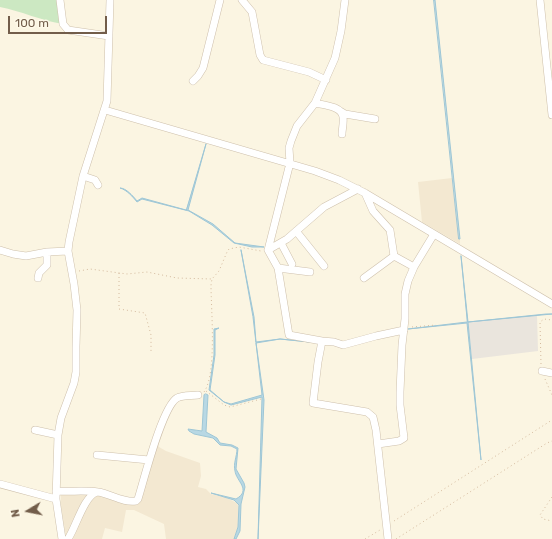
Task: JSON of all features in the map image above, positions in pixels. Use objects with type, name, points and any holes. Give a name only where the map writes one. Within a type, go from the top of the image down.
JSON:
[{"type":"street","points":[[60,0],[63,24],[68,30],[109,36]]},
{"type":"street","points":[[62,539],[56,500],[58,435],[59,427],[74,384],[76,372],[77,310],[68,251],[70,234],[83,176],[105,110],[108,94],[110,0]]},
{"type":"street","points":[[193,81],[203,68],[220,0]]},
{"type":"street","points":[[242,0],[252,12],[260,55],[263,60],[309,72],[326,80]]},
{"type":"street","points":[[345,0],[335,58],[315,104],[297,126],[293,134],[289,148],[290,164],[268,250],[278,268],[289,335],[345,345],[406,329]]},
{"type":"street","points":[[540,0],[552,115]]},
{"type":"street","points":[[315,104],[336,109],[345,114],[375,119]]},
{"type":"street","points":[[105,110],[290,164],[339,180],[365,193],[552,304]]},
{"type":"street","points":[[340,111],[343,117],[342,134]]},
{"type":"street","points":[[83,176],[95,180],[98,185]]},
{"type":"street","points":[[268,250],[272,246],[281,243],[324,207],[358,189]]},
{"type":"street","points":[[365,193],[373,211],[391,233],[394,256],[414,267]]},
{"type":"street","points":[[296,231],[324,266]]},
{"type":"street","points":[[378,444],[399,441],[404,438],[400,392],[402,345],[406,329],[406,294],[408,280],[434,234]]},
{"type":"street","points":[[281,243],[292,264]]},
{"type":"street","points":[[0,250],[26,256],[47,252],[68,251]]},
{"type":"street","points":[[38,278],[39,273],[47,265],[47,252]]},
{"type":"street","points":[[364,278],[394,256]]},
{"type":"street","points":[[278,268],[310,272]]},
{"type":"street","points":[[322,341],[313,403],[370,414],[375,422],[388,539]]},
{"type":"street","points":[[542,371],[552,373]]},
{"type":"street","points":[[56,491],[96,492],[136,501],[138,499],[160,428],[174,401],[179,397],[198,394]]},
{"type":"street","points":[[35,430],[58,435]]},
{"type":"street","points":[[97,456],[149,460]]},
{"type":"street","points":[[0,484],[56,500]]},
{"type":"street","points":[[68,539],[73,532],[84,506],[92,494],[96,492]]},
{"type":"path","points":[[205,391],[212,357],[212,279],[220,271],[229,249],[239,247],[258,251],[268,250]]},
{"type":"path","points":[[72,273],[87,269],[127,274],[147,272],[177,278],[212,279]]},
{"type":"path","points":[[119,273],[119,309],[145,313],[151,335],[151,352]]},
{"type":"path","points":[[552,320],[544,319],[540,322],[542,371],[552,395]]},
{"type":"path","points":[[406,329],[436,325]]},
{"type":"path","points":[[198,394],[205,391]]},
{"type":"path","points":[[205,391],[224,405],[230,407],[261,399]]},
{"type":"path","points":[[365,539],[387,527],[552,420]]},
{"type":"path","points":[[396,539],[552,441]]},
{"type":"path","points":[[552,497],[540,514],[543,520],[552,521]]},
{"type":"shaded area","points":[[452,178],[460,244],[422,222],[418,182]]},
{"type":"shaded area","points":[[537,315],[538,351],[472,359],[468,322]]},
{"type":"shaded area","points":[[157,442],[159,447],[166,451],[200,463],[201,476],[198,487],[206,489],[211,494],[225,497],[237,503],[239,507],[238,527],[234,539],[166,539],[164,524],[134,510],[126,510],[122,532],[105,528],[102,539],[73,539],[84,510],[95,494],[133,503]]},
{"type":"shaded area","points":[[61,493],[90,493],[66,537],[61,506]]},
{"type":"green space","points":[[0,0],[60,0],[63,24],[47,21],[0,7]]},
{"type":"water","points":[[435,0],[460,239],[459,239]]},
{"type":"water","points":[[206,144],[188,210],[213,224],[235,243],[264,247],[252,247],[234,243],[212,225],[189,211],[142,199],[137,202],[132,196],[137,201],[142,198],[186,210]]},
{"type":"water","points":[[241,250],[254,317],[256,342],[280,339],[256,343]]},
{"type":"water","points":[[461,256],[481,460],[467,323],[408,329],[467,322]]},
{"type":"water","points":[[546,314],[552,314],[468,322]]},
{"type":"water","points":[[219,328],[215,330],[215,355],[210,390],[224,402],[209,390],[214,355],[214,329]]},
{"type":"water","points":[[256,343],[264,400],[258,539],[262,397],[231,405],[224,402],[231,404],[262,395]]},
{"type":"water","points":[[204,395],[208,395],[206,432],[217,438],[220,443],[232,445],[238,448],[236,469],[245,487],[241,504],[240,531],[236,539],[234,539],[238,527],[239,505],[234,500],[211,493],[236,499],[241,496],[243,489],[236,475],[235,468],[237,449],[231,446],[220,445],[213,438],[194,434],[188,429],[202,431]]}]
